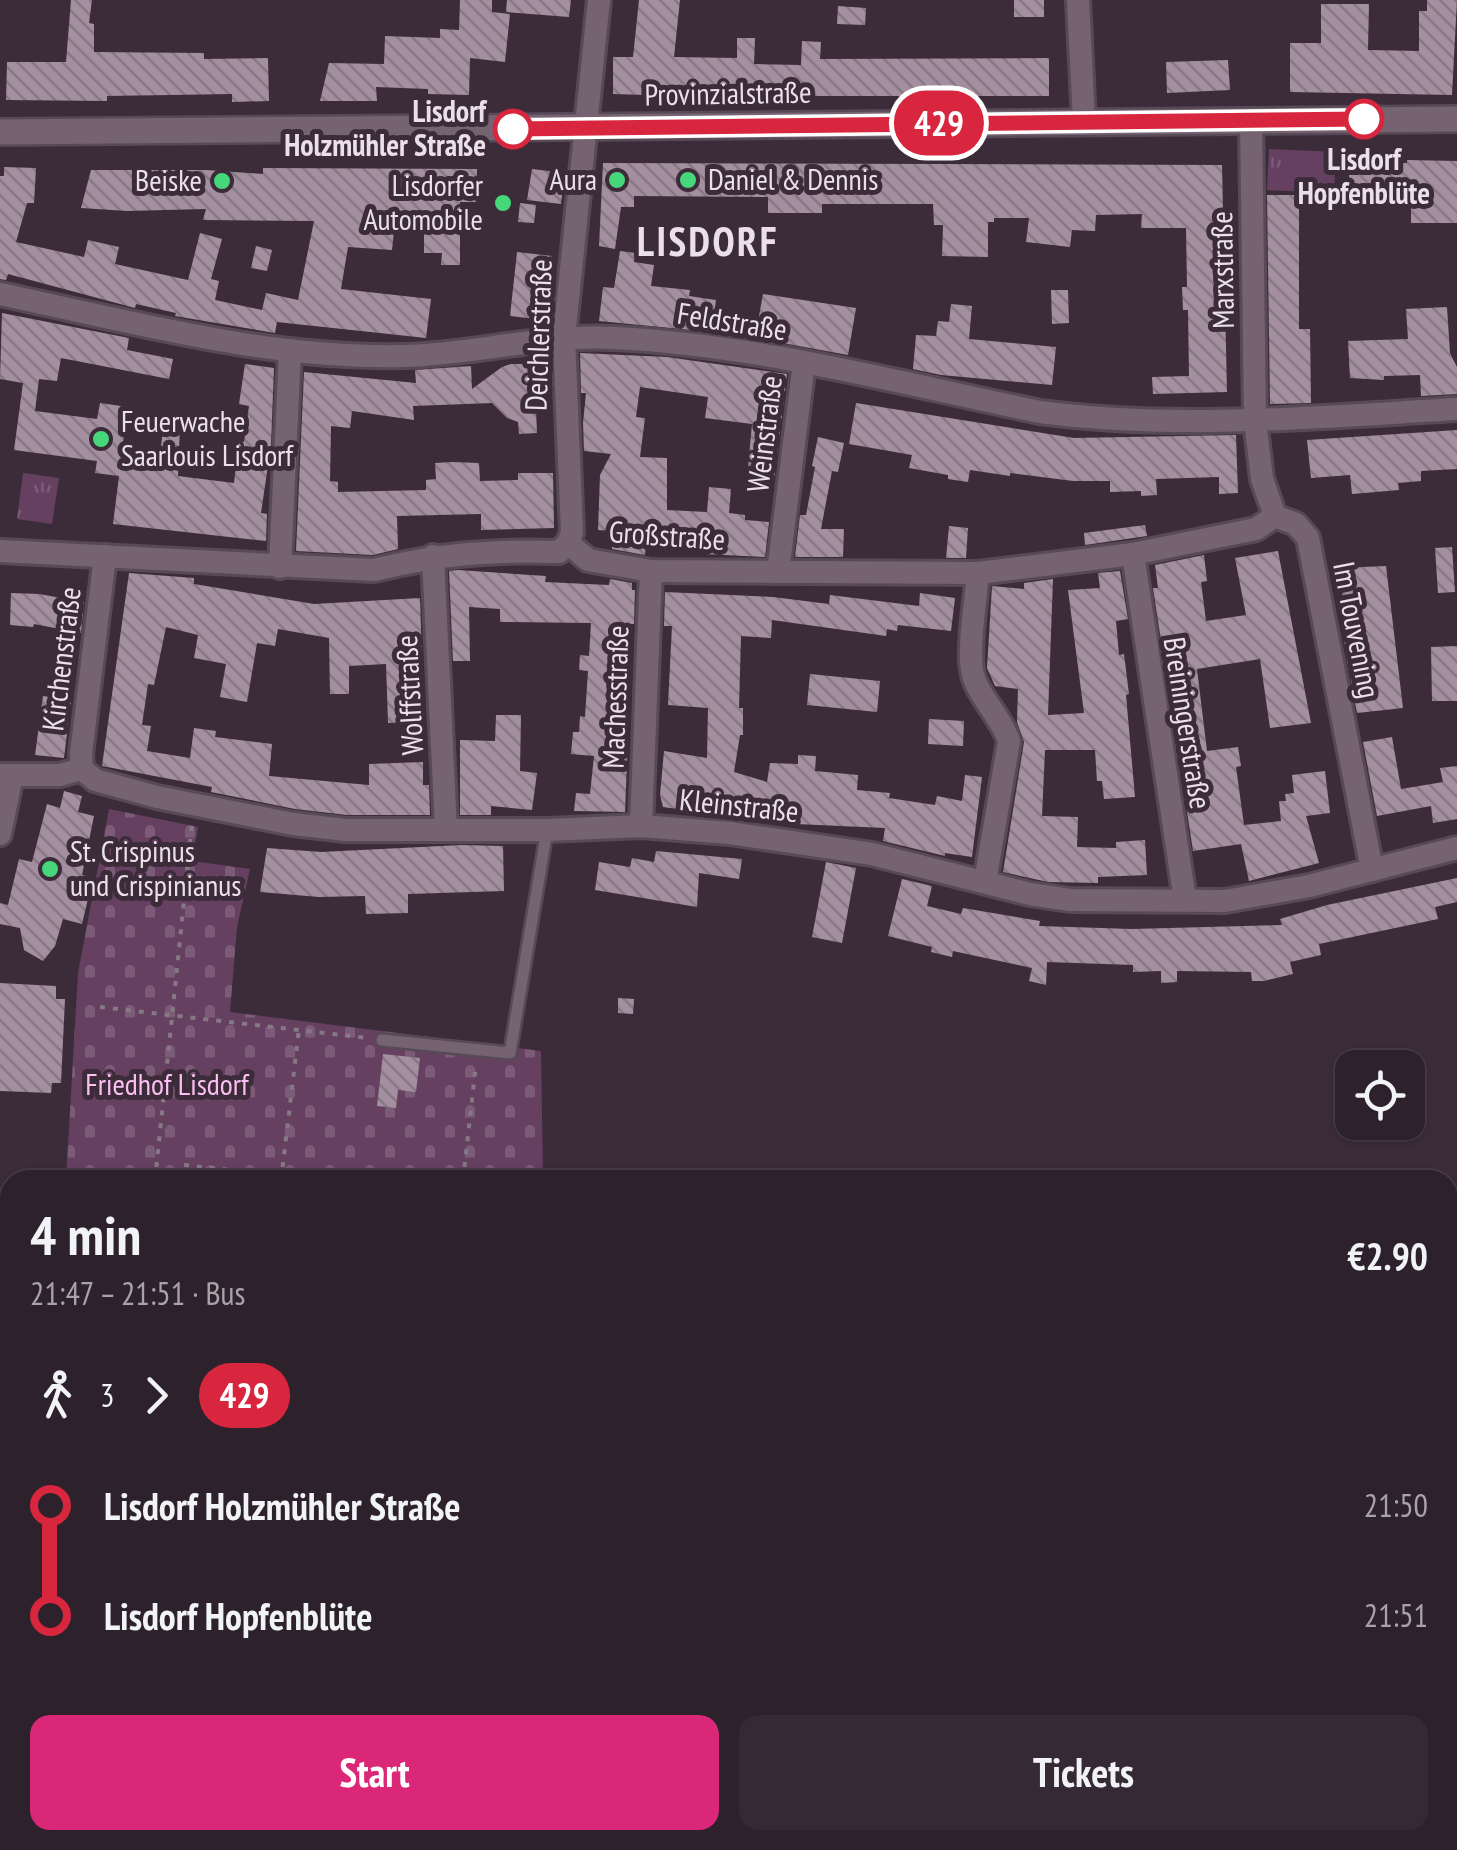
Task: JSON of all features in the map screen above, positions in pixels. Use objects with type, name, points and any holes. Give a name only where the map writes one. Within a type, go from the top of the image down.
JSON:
[{"type":"main road","name":"Provinzialstraße","points":[[0,132],[1457,118]]},
{"type":"street","name":"Deichlerstraße","points":[[568,544],[572,532],[564,337],[599,0]]},
{"type":"street","points":[[1078,0],[1084,121]]},
{"type":"street","name":"Marxstraße","points":[[1251,120],[1255,420]]},
{"type":"street","name":"Feldstraße","points":[[0,294],[235,343],[290,350],[407,356],[564,337],[686,344],[804,363],[1040,412],[1096,419],[1255,420],[1457,409]]},
{"type":"street","points":[[280,566],[290,350]]},
{"type":"street","name":"Weinstraße","points":[[778,572],[804,363]]},
{"type":"street","points":[[1255,420],[1262,479],[1275,516]]},
{"type":"street","name":"Großstraße","points":[[0,551],[374,570],[433,556],[496,550],[559,552],[568,544],[588,560],[651,572],[978,573],[1133,554],[1256,529],[1275,516]]},
{"type":"street","name":"Im Touvening","points":[[1275,516],[1296,524],[1308,538],[1372,870]]},
{"type":"street","name":"Breiningerstraße","points":[[1133,554],[1184,900]]},
{"type":"street","name":"Kirchenstraße","points":[[82,769],[105,556]]},
{"type":"street","name":"Wolffstraße","points":[[433,556],[446,830]]},
{"type":"street","name":"Machesstraße","points":[[640,826],[651,572]]},
{"type":"street","points":[[978,573],[972,670],[980,690],[1002,721],[1009,741],[986,882]]},
{"type":"street","points":[[0,834],[6,776],[82,769]]},
{"type":"street","name":"Kleinstraße","points":[[82,769],[95,780],[293,824],[346,830],[640,826],[800,842],[872,854],[1070,900],[1226,900],[1268,895],[1457,848]]},
{"type":"lane","points":[[382,1040],[510,1053],[547,830]]},
{"type":"path","points":[[156,1170],[194,805]]},
{"type":"path","points":[[100,1007],[382,1040]]},
{"type":"path","points":[[282,1170],[299,1030]]},
{"type":"path","points":[[463,1170],[478,1050]]},
{"type":"path","points":[[184,1164],[226,1170]]},
{"type":"green space","points":[[1269,149],[1336,152],[1334,193],[1267,190]]},
{"type":"green space","points":[[23,473],[59,478],[52,524],[17,519]]},
{"type":"green space","name":"Friedhof Lisdorf","points":[[109,809],[198,827],[192,861],[250,869],[237,927],[230,1012],[541,1051],[543,1170],[67,1170],[78,973]]},
{"type":"building","points":[[71,0],[92,0],[89,23],[94,24],[94,52],[204,53],[204,59],[268,58],[269,101],[232,102],[232,94],[107,96],[107,101],[6,100],[7,62],[66,62]]},
{"type":"building","points":[[460,0],[492,0],[492,12],[510,14],[505,62],[470,58],[469,95],[376,87],[377,101],[320,101],[329,63],[384,64],[385,36],[440,38],[440,29],[459,30]]},
{"type":"building","points":[[507,0],[571,0],[569,17],[506,12]]},
{"type":"building","points":[[639,0],[680,0],[674,57],[737,58],[737,38],[755,38],[754,64],[801,65],[802,41],[821,42],[820,59],[1049,58],[1049,96],[804,96],[804,100],[613,94],[613,57],[633,57]]},
{"type":"building","points":[[1014,0],[1044,0],[1044,17],[1014,17]]},
{"type":"building","points":[[1427,0],[1457,0],[1452,95],[1290,92],[1290,43],[1321,43],[1321,4],[1369,4],[1368,50],[1419,51],[1419,11],[1427,11]]},
{"type":"building","points":[[838,6],[866,8],[865,25],[837,24]]},
{"type":"building","points":[[1228,60],[1230,90],[1167,93],[1166,62]]},
{"type":"building","points":[[1457,161],[1457,223],[1411,223],[1411,196],[1349,196],[1349,175],[1359,175],[1359,163]]},
{"type":"building","points":[[603,163],[1222,165],[1227,392],[1153,394],[1152,377],[1189,376],[1188,310],[1183,310],[1182,287],[1187,287],[1186,228],[1141,228],[1142,214],[1096,215],[1095,231],[1072,230],[1070,247],[1026,242],[1029,218],[994,218],[994,222],[988,222],[988,257],[942,256],[943,225],[934,225],[933,204],[822,204],[822,213],[768,213],[768,197],[634,196],[634,207],[621,207],[615,249],[599,246]]},
{"type":"building","points":[[4,167],[36,168],[34,203],[27,203],[16,242],[84,257],[88,240],[119,247],[115,264],[188,280],[200,233],[222,239],[211,279],[219,281],[215,300],[262,310],[266,293],[298,300],[314,221],[203,220],[206,209],[81,208],[91,170],[263,174],[263,168],[477,169],[476,202],[460,202],[460,265],[441,265],[442,253],[424,253],[424,222],[395,222],[392,250],[348,247],[341,289],[431,299],[426,338],[277,322],[275,333],[175,316],[176,313],[136,304],[135,308],[8,274],[6,280],[0,279],[0,176],[4,176]]},
{"type":"building","points":[[532,169],[565,173],[561,204],[527,200]]},
{"type":"building","points":[[1267,195],[1299,195],[1299,329],[1310,329],[1311,403],[1270,404]]},
{"type":"building","points":[[520,203],[536,205],[534,223],[518,222]]},
{"type":"building","points":[[256,246],[272,250],[267,271],[251,268]]},
{"type":"building","points":[[620,251],[635,253],[634,262],[654,265],[651,286],[690,290],[689,296],[716,300],[712,332],[599,321],[603,287],[614,288]]},
{"type":"building","points":[[517,252],[552,256],[545,320],[510,316]]},
{"type":"building","points":[[1051,290],[1068,290],[1069,323],[1052,324]]},
{"type":"building","points":[[763,294],[856,308],[848,355],[755,338]]},
{"type":"building","points":[[951,304],[972,306],[969,339],[1056,347],[1052,385],[913,369],[916,335],[936,336],[938,321],[949,322]]},
{"type":"building","points":[[1447,307],[1450,353],[1457,367],[1457,394],[1421,396],[1420,375],[1384,376],[1384,380],[1350,378],[1348,341],[1408,339],[1406,309]]},
{"type":"building","points":[[2,313],[129,338],[127,350],[173,359],[169,379],[61,358],[57,381],[39,379],[35,411],[97,419],[100,403],[128,407],[120,465],[158,469],[164,423],[180,425],[178,476],[234,483],[239,441],[244,442],[249,406],[239,404],[245,364],[274,368],[271,445],[261,513],[267,514],[266,541],[113,524],[119,476],[95,473],[97,461],[14,450],[23,383],[0,379]]},
{"type":"building","points":[[580,353],[667,357],[787,374],[774,480],[747,477],[752,424],[705,418],[708,397],[640,387],[636,417],[645,418],[640,457],[667,458],[667,510],[707,512],[709,487],[731,489],[729,513],[745,515],[745,520],[769,522],[765,557],[704,554],[704,545],[646,541],[645,555],[612,549],[613,531],[598,530],[600,475],[611,454],[584,451],[586,393],[581,393]]},
{"type":"building","points":[[511,364],[529,364],[543,374],[546,396],[536,410],[537,433],[519,434],[518,422],[507,418],[492,403],[413,406],[414,420],[352,411],[350,428],[331,426],[330,481],[338,482],[338,492],[426,490],[426,480],[436,479],[435,463],[452,462],[479,463],[480,481],[518,480],[518,473],[553,473],[554,528],[481,530],[481,514],[397,516],[398,549],[373,555],[296,551],[304,372],[416,383],[415,370],[471,366],[472,389]]},
{"type":"building","points":[[856,403],[1074,438],[1236,435],[1238,493],[1219,494],[1219,477],[1156,479],[1157,495],[1141,496],[1141,491],[1110,492],[1110,481],[970,470],[968,482],[948,479],[948,475],[909,468],[912,455],[849,444]]},
{"type":"building","points":[[1457,430],[1457,469],[1421,471],[1421,481],[1398,483],[1399,490],[1352,494],[1350,475],[1311,478],[1307,440]]},
{"type":"building","points":[[818,437],[844,443],[838,472],[832,471],[821,529],[844,529],[843,557],[795,557]]},
{"type":"building","points":[[1145,525],[1147,536],[1085,545],[1084,533]]},
{"type":"building","points":[[949,526],[968,528],[966,558],[946,558]]},
{"type":"building","points":[[1452,547],[1455,592],[1438,593],[1435,548]]},
{"type":"building","points":[[1278,551],[1311,723],[1270,728],[1260,659],[1197,669],[1207,751],[1238,747],[1241,766],[1236,767],[1244,825],[1281,821],[1279,801],[1286,801],[1285,794],[1294,793],[1292,775],[1325,771],[1330,813],[1306,816],[1319,863],[1249,881],[1241,844],[1193,851],[1153,588],[1158,588],[1155,565],[1204,555],[1207,581],[1201,582],[1206,621],[1246,615],[1235,558]]},
{"type":"building","points":[[1386,566],[1403,708],[1357,713],[1345,650],[1341,568]]},
{"type":"building","points":[[449,571],[546,576],[545,582],[609,585],[610,579],[632,583],[634,624],[630,624],[630,674],[627,673],[622,736],[628,737],[625,812],[574,811],[576,793],[590,794],[594,756],[571,754],[573,732],[579,732],[580,716],[585,717],[588,671],[579,670],[580,655],[589,656],[591,623],[500,622],[500,609],[469,607],[470,661],[453,661]]},
{"type":"building","points":[[1120,571],[1128,619],[1116,621],[1119,655],[1124,654],[1129,694],[1126,695],[1135,797],[1104,799],[1102,781],[1097,781],[1095,750],[1045,750],[1042,816],[1078,817],[1077,847],[1116,848],[1116,842],[1145,840],[1147,875],[1098,877],[1098,883],[1048,882],[1003,872],[1024,742],[1017,722],[1018,689],[995,686],[987,668],[992,586],[1024,589],[1024,583],[1053,579],[1048,715],[1084,713],[1068,590],[1100,588],[1098,573]]},
{"type":"building","points":[[129,573],[194,578],[194,584],[314,604],[420,598],[424,722],[388,723],[386,664],[349,666],[349,694],[330,694],[329,638],[278,629],[275,646],[257,643],[247,702],[220,697],[226,664],[194,658],[198,635],[166,627],[154,685],[148,684],[142,725],[151,726],[147,751],[190,758],[194,728],[216,731],[215,737],[272,744],[269,776],[369,785],[369,764],[423,762],[423,785],[429,785],[430,815],[347,815],[295,809],[211,792],[212,787],[102,766]]},
{"type":"building","points":[[665,592],[829,604],[830,595],[919,606],[920,593],[955,598],[951,631],[898,625],[897,631],[887,629],[886,636],[772,620],[771,638],[741,636],[739,708],[743,708],[743,735],[734,772],[767,782],[770,763],[798,764],[798,755],[816,756],[815,771],[858,775],[857,790],[890,793],[889,798],[935,805],[937,796],[962,801],[965,775],[982,777],[972,857],[945,856],[883,841],[885,828],[796,824],[768,815],[686,805],[685,810],[663,807],[660,795],[664,751],[707,758],[708,708],[668,705],[672,626],[664,626]]},
{"type":"building","points":[[11,593],[84,602],[81,633],[34,624],[10,625]]},
{"type":"building","points":[[1457,646],[1457,701],[1432,701],[1431,647]]},
{"type":"building","points":[[810,674],[880,681],[877,712],[807,705]]},
{"type":"building","points":[[43,696],[71,700],[64,758],[35,755]]},
{"type":"building","points":[[496,715],[521,715],[520,771],[537,773],[532,810],[491,806],[491,815],[460,815],[460,740],[495,741]]},
{"type":"building","points":[[929,719],[964,721],[963,746],[928,744]]},
{"type":"building","points":[[1392,737],[1401,789],[1443,782],[1440,768],[1457,766],[1457,819],[1433,823],[1431,806],[1377,816],[1363,742]]},
{"type":"building","name":"St. Crispinus und Crispinianus","points":[[64,791],[82,796],[78,812],[94,816],[82,875],[93,878],[82,924],[63,919],[55,946],[43,961],[24,950],[20,928],[0,924],[0,903],[8,905],[19,859],[32,862],[47,804],[60,808]]},
{"type":"building","points":[[503,846],[504,891],[408,894],[408,913],[366,914],[365,896],[260,892],[267,848],[321,852]]},
{"type":"building","points":[[656,851],[742,859],[739,879],[699,873],[697,907],[595,890],[599,862],[630,867],[632,858],[654,862]]},
{"type":"building","points":[[826,862],[856,868],[842,943],[812,937]]},
{"type":"building","points":[[1457,878],[1457,902],[1435,907],[1438,919],[1319,944],[1321,955],[1290,962],[1293,974],[1264,981],[1252,981],[1251,972],[1177,971],[1177,982],[1161,983],[1161,971],[1133,972],[1133,965],[1047,962],[1046,985],[1029,981],[1032,968],[953,951],[952,957],[931,952],[932,947],[888,936],[902,879],[932,886],[927,906],[961,914],[963,908],[1040,921],[1039,926],[1132,929],[1282,925],[1280,919],[1327,905]]},
{"type":"building","points":[[0,983],[56,986],[56,999],[65,999],[61,1083],[52,1083],[51,1093],[0,1091]]},
{"type":"building","points":[[618,998],[634,999],[633,1014],[618,1013]]},
{"type":"building","points":[[383,1054],[420,1058],[416,1092],[398,1090],[396,1108],[377,1106]]},
{"type":"bus line","name":"429","points":[[513,129],[1364,119]]},
{"type":"place","name":"Lisdorf Hopfenblüte","points":[[1364,119]]},
{"type":"place","name":"Lisdorf Holzmühler Straße","points":[[513,129]]},
{"type":"place","name":"Aura","points":[[617,180]]},
{"type":"place","name":"Daniel & Dennis","points":[[688,180]]},
{"type":"place","name":"Beiske","points":[[222,181]]},
{"type":"place","name":"Lisdorfer Automobile","points":[[503,203]]},
{"type":"place","name":"Feuerwache Saarlouis Lisdorf","points":[[101,439]]},
{"type":"place","name":"St. Crispinus und Crispinianus","points":[[50,869]]},
{"type":"district","name":"LISDORF","points":[[708,242]]}]
